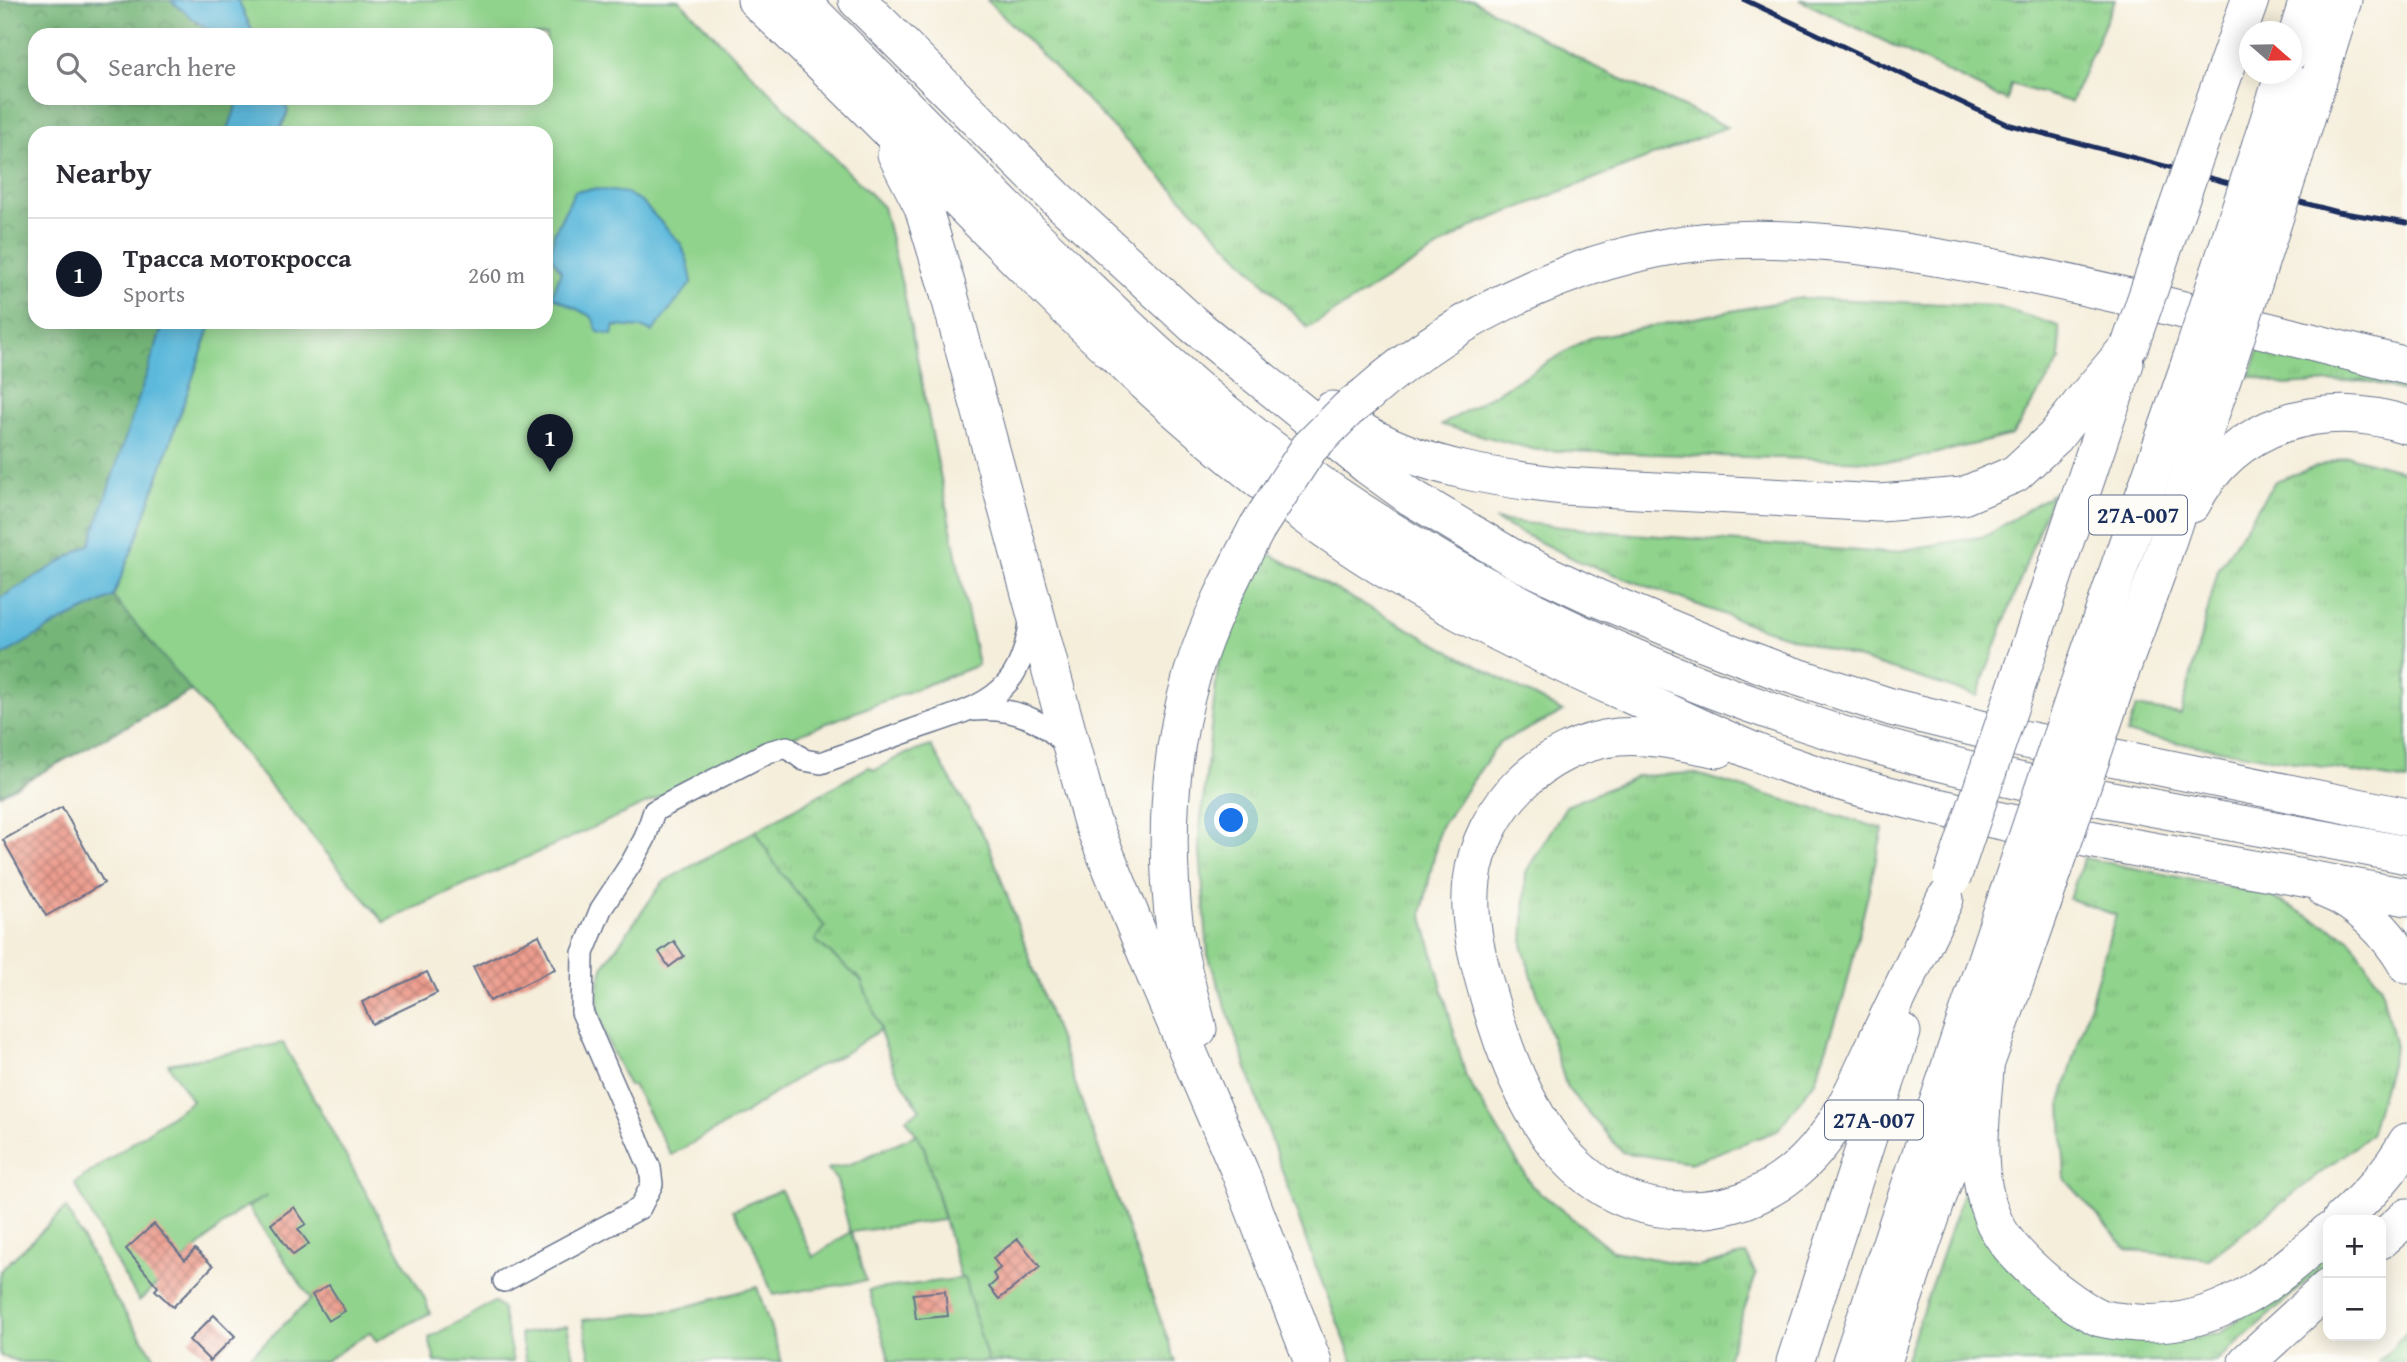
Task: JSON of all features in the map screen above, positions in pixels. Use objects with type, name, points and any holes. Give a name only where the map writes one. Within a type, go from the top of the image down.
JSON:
[{"type":"highway","points":[[756,0],[1062,304],[1185,417],[1310,518],[1438,599],[1499,633],[1766,757]]},
{"type":"highway","points":[[800,0],[1019,222],[1171,366],[1245,429],[1303,472],[1382,524],[1491,588],[1649,664],[1780,713],[1891,748],[2028,783],[2407,855]]},
{"type":"highway","points":[[857,0],[1056,198],[1194,325],[1367,466],[1451,523],[1516,560],[1703,642],[1776,670],[1904,710],[2017,738],[2389,807],[2407,817]]},
{"type":"highway","name":"27А-007","points":[[1795,1362],[1948,889],[2130,345],[2250,0]]},
{"type":"highway","points":[[2301,21],[2308,0]]},
{"type":"highway","points":[[2158,572],[2226,368],[2278,149],[2343,0]]},
{"type":"highway","name":"27А-007","points":[[2101,675],[2191,360],[2278,149],[2283,84]]},
{"type":"highway","points":[[875,117],[923,206],[1091,819],[1229,1145],[1313,1362]]},
{"type":"highway","points":[[1229,1145],[1181,959],[1171,890],[1171,788],[1192,675],[1223,596],[1257,528],[1308,448],[1366,394],[1447,335],[1528,291],[1602,264],[1649,251],[1727,240],[1810,239],[1877,246],[2054,279],[2407,366]]},
{"type":"highway","points":[[1194,325],[1256,357],[1367,435],[1435,463],[1472,472],[1563,486],[1880,503],[1963,496],[2015,474],[2055,437],[2130,345]]},
{"type":"highway","points":[[1883,1362],[1916,1254],[1985,1070],[2025,900],[2101,675],[2158,572],[2203,482],[2233,452],[2264,432],[2288,421],[2314,415],[2371,416],[2407,425]]},
{"type":"highway","points":[[1948,889],[1830,1133],[1795,1172],[1761,1195],[1735,1205],[1706,1210],[1647,1207],[1623,1198],[1595,1182],[1557,1146],[1529,1105],[1499,1032],[1473,936],[1471,907],[1472,879],[1480,852],[1492,822],[1509,795],[1530,774],[1558,756],[1590,743],[1618,737],[1657,739],[1766,757],[1910,800],[2134,847],[2407,897]]},
{"type":"highway","points":[[2276,872],[2337,894],[2372,920],[2398,948],[2407,965]]},
{"type":"highway","name":"27А-007","points":[[1851,1362],[2025,900]]},
{"type":"highway","points":[[1985,1070],[1978,1156],[1993,1219],[2011,1246],[2034,1272],[2063,1295],[2101,1318],[2154,1324],[2174,1323],[2212,1313],[2239,1301],[2264,1285],[2323,1236]]},
{"type":"highway","points":[[2346,1215],[2379,1184],[2398,1160],[2407,1142]]},
{"type":"highway","points":[[2386,1236],[2407,1217]]},
{"type":"highway","points":[[2247,1362],[2323,1293]]},
{"type":"street","points":[[504,1281],[640,1208],[652,1184],[650,1168],[582,1012],[583,953],[601,909],[645,838],[654,811],[768,752],[787,747],[804,760],[821,764],[990,698],[1009,681],[1026,639],[1032,607]]},
{"type":"street","points":[[964,710],[992,708],[1030,718],[1054,732],[1073,755]]},
{"type":"green space","points":[[0,0],[278,0],[301,28],[28,28],[28,105],[359,105],[360,126],[28,126],[28,329],[285,329],[206,683],[0,795]]},
{"type":"green space","points":[[238,0],[679,0],[883,207],[904,293],[978,665],[804,732],[384,922],[113,597],[138,535],[210,329],[553,329],[553,126],[282,126],[288,111],[285,105],[553,105],[553,28],[251,28]]},
{"type":"green space","points":[[987,0],[1473,0],[1593,66],[1727,127],[1475,225],[1308,328]]},
{"type":"green space","points":[[1800,0],[2115,0],[2071,102],[2011,84],[2007,101]]},
{"type":"green space","points":[[1801,298],[1995,306],[2059,326],[2060,360],[2012,435],[1900,462],[1536,450],[1442,425],[1589,338]]},
{"type":"green space","points":[[2261,343],[2407,381],[2407,392],[2363,380],[2285,385],[2250,376]]},
{"type":"green space","points":[[2348,456],[2407,472],[2407,781],[2127,734],[2136,707],[2181,714],[2218,570],[2275,481]]},
{"type":"green space","points":[[2052,494],[1977,696],[1761,628],[1578,561],[1495,520],[1620,533],[1887,553],[1986,536]]},
{"type":"green space","points":[[1266,552],[1563,712],[1499,743],[1440,828],[1422,913],[1466,1077],[1532,1186],[1613,1251],[1698,1267],[1746,1254],[1756,1275],[1726,1362],[1353,1362],[1308,1246],[1208,955],[1199,838],[1218,665]]},
{"type":"green space","points":[[931,746],[988,843],[1176,1362],[988,1362],[964,1279],[961,1279],[924,1147],[906,1118],[920,1110],[894,1069],[861,980],[815,940],[755,831],[869,767],[875,770],[900,756]]},
{"type":"green space","points":[[1693,773],[1883,829],[1845,993],[1815,1081],[1777,1131],[1690,1163],[1622,1152],[1567,1088],[1523,948],[1526,872],[1566,806],[1638,776]]},
{"type":"green space","points":[[755,831],[778,869],[825,927],[815,940],[861,980],[881,1029],[842,1055],[806,1072],[744,1114],[671,1155],[633,1085],[629,1086],[608,1042],[599,1013],[599,982],[604,965],[663,882]]},
{"type":"green space","points":[[2084,858],[2268,895],[2350,938],[2381,987],[2395,1047],[2370,1135],[2209,1259],[2128,1250],[2065,1179],[2061,1102],[2116,915],[2069,899]]},
{"type":"green space","points":[[283,1043],[425,1299],[430,1313],[376,1341],[370,1332],[324,1362],[244,1362],[311,1299],[248,1207],[267,1196],[238,1211],[139,1301],[75,1183],[192,1101],[168,1064]]},
{"type":"green space","points":[[917,1134],[924,1147],[944,1220],[851,1232],[866,1281],[773,1295],[751,1240],[733,1210],[781,1190],[813,1257],[850,1232],[837,1181],[828,1169],[851,1164]]},
{"type":"green space","points":[[1964,1190],[1995,1254],[2165,1341],[2219,1334],[2323,1256],[2323,1266],[2216,1362],[1905,1362]]},
{"type":"green space","points":[[66,1208],[113,1295],[158,1362],[21,1362],[0,1356],[0,1271]]},
{"type":"green space","points":[[964,1278],[988,1362],[890,1362],[869,1290]]},
{"type":"green space","points":[[757,1287],[782,1362],[591,1362],[583,1320],[675,1310]]},
{"type":"green space","points":[[494,1302],[502,1309],[513,1362],[435,1362],[429,1338]]},
{"type":"green space","points":[[567,1326],[575,1362],[526,1362],[520,1334]]},
{"type":"green space","points":[[2407,1332],[2407,1362],[2378,1362]]},
{"type":"water","points":[[170,0],[238,0],[251,28],[207,28]]},
{"type":"water","points":[[237,105],[285,105],[288,111],[282,126],[229,126]]},
{"type":"water","points":[[594,189],[627,193],[644,204],[681,244],[692,282],[652,332],[643,328],[614,326],[612,335],[598,332],[592,317],[553,297],[561,271],[553,259],[554,233],[575,191]]},
{"type":"water","points":[[162,329],[210,329],[138,535],[113,597],[62,621],[0,657],[0,598],[90,544]]},
{"type":"building","points":[[62,807],[104,883],[46,916],[3,840]]},
{"type":"building","points":[[539,935],[555,969],[490,1001],[473,967]]},
{"type":"building","points":[[674,941],[684,956],[669,967],[659,952]]},
{"type":"building","points":[[427,972],[437,993],[372,1024],[362,1002]]},
{"type":"building","points":[[294,1207],[306,1224],[298,1229],[309,1244],[293,1255],[271,1224]]},
{"type":"building","points":[[154,1224],[185,1260],[195,1249],[213,1266],[173,1307],[155,1290],[158,1287],[126,1249]]},
{"type":"building","points":[[1018,1239],[1040,1267],[999,1299],[989,1287],[997,1280],[993,1274],[1000,1268],[993,1258]]},
{"type":"building","points":[[329,1285],[345,1311],[328,1321],[312,1295]]},
{"type":"building","points":[[945,1291],[948,1316],[916,1319],[913,1294]]},
{"type":"building","points":[[214,1315],[235,1336],[210,1361],[189,1340]]},
{"type":"railway","points":[[1745,0],[2007,124],[2338,212],[2407,223]]},
{"type":"place","name":"Трасса мотокросса","points":[[550,472]]}]
